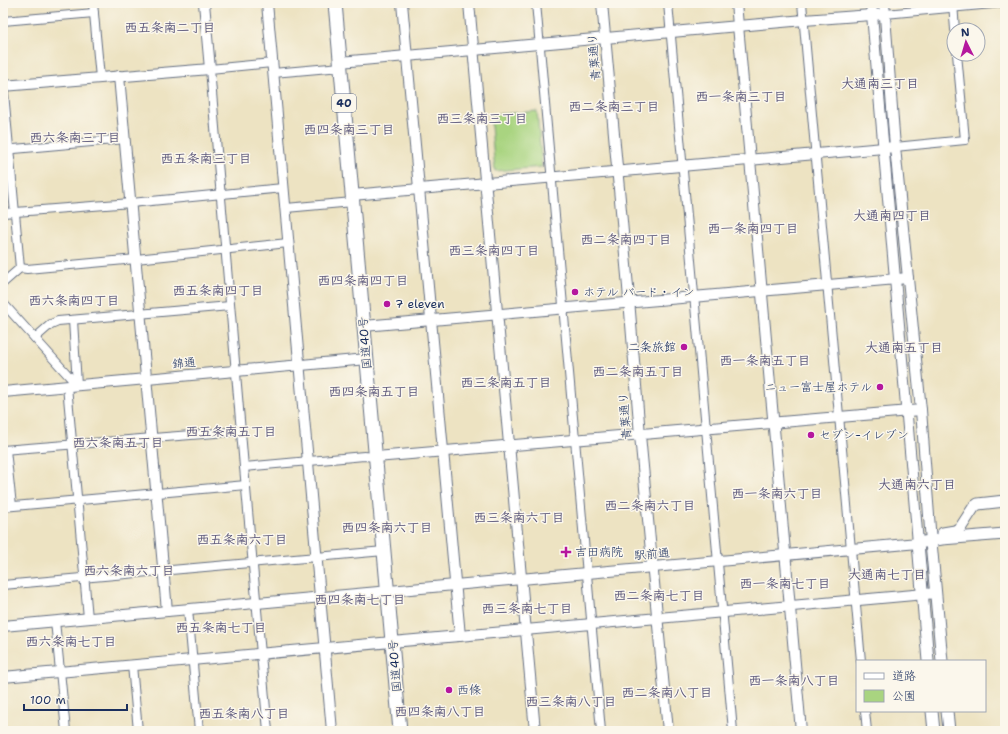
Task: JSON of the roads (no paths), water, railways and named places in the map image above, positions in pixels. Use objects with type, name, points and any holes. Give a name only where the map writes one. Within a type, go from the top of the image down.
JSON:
[{"type":"highway","name":"国道40号","points":[[335,3],[400,731]]},
{"type":"main road","points":[[942,660],[932,542],[941,533],[955,531],[961,527],[974,507],[978,504],[1005,501]]},
{"type":"main road","points":[[928,660],[918,543],[932,542],[942,539],[1005,534]]},
{"type":"main road","points":[[932,712],[934,731]]},
{"type":"main road","points":[[947,712],[949,731]]},
{"type":"street","points":[[93,3],[100,78]]},
{"type":"street","points":[[204,3],[268,731]]},
{"type":"street","points":[[267,3],[332,731]]},
{"type":"street","points":[[402,3],[460,636]]},
{"type":"street","points":[[469,3],[535,731]]},
{"type":"street","points":[[536,3],[601,731]]},
{"type":"street","name":"青葉通り","points":[[602,3],[668,731]]},
{"type":"street","points":[[668,3],[684,165],[733,731]]},
{"type":"street","points":[[736,3],[801,731]]},
{"type":"street","points":[[802,3],[861,660]]},
{"type":"street","points":[[871,3],[918,543]]},
{"type":"street","points":[[884,3],[895,147],[921,410],[932,542]]},
{"type":"street","points":[[3,86],[210,69],[340,65],[407,56],[804,20],[872,16],[953,5],[1003,3]]},
{"type":"street","points":[[953,5],[954,22]]},
{"type":"street","points":[[3,21],[94,13]]},
{"type":"street","points":[[286,208],[419,189],[965,140],[958,62]]},
{"type":"street","points":[[119,76],[167,611]]},
{"type":"street","points":[[3,82],[6,150],[20,268]]},
{"type":"street","points":[[6,150],[125,139]]},
{"type":"street","points":[[3,214],[284,188]]},
{"type":"street","points":[[3,283],[20,268],[27,269],[136,259],[288,243]]},
{"type":"street","points":[[364,326],[908,278]]},
{"type":"street","points":[[3,305],[35,338],[72,386]]},
{"type":"street","points":[[35,338],[51,324],[58,321],[230,306]]},
{"type":"street","points":[[73,320],[72,444],[88,618]]},
{"type":"street","name":"錦通","points":[[3,392],[367,359]]},
{"type":"street","points":[[244,467],[364,456],[376,457],[640,435],[921,410]]},
{"type":"street","points":[[12,506],[5,450],[241,431]]},
{"type":"street","points":[[3,507],[246,485]]},
{"type":"street","name":"駅前通","points":[[3,626],[918,543]]},
{"type":"street","points":[[3,585],[384,551]]},
{"type":"street","points":[[3,677],[936,593]]},
{"type":"street","points":[[188,609],[199,731]]},
{"type":"street","points":[[55,621],[66,731]]},
{"type":"street","points":[[132,665],[138,731]]},
{"type":"street","points":[[865,712],[867,731]]},
{"type":"place","name":"ホテル バード・イン","points":[[575,292]]},
{"type":"place","name":"7 eleven","points":[[387,304]]},
{"type":"place","name":"二条旅館","points":[[684,347]]},
{"type":"place","name":"ニュー富士屋ホテル","points":[[880,387]]},
{"type":"place","name":"セブン-イレブン","points":[[811,435]]},
{"type":"place","name":"吉田病院","points":[[566,552]]},
{"type":"place","name":"西條","points":[[449,690]]},
{"type":"district","name":"西五条南二丁目","points":[[170,27]]},
{"type":"district","name":"大通南三丁目","points":[[880,83]]},
{"type":"district","name":"西一条南三丁目","points":[[741,96]]},
{"type":"district","name":"西二条南三丁目","points":[[614,106]]},
{"type":"district","name":"西三条南三丁目","points":[[482,118]]},
{"type":"district","name":"西四条南三丁目","points":[[349,129]]},
{"type":"district","name":"西六条南三丁目","points":[[75,137]]},
{"type":"district","name":"西五条南三丁目","points":[[206,158]]},
{"type":"district","name":"大通南四丁目","points":[[892,215]]},
{"type":"district","name":"西一条南四丁目","points":[[753,228]]},
{"type":"district","name":"西二条南四丁目","points":[[626,239]]},
{"type":"district","name":"西三条南四丁目","points":[[494,250]]},
{"type":"district","name":"西四条南四丁目","points":[[363,280]]},
{"type":"district","name":"西五条南四丁目","points":[[218,290]]},
{"type":"district","name":"西六条南四丁目","points":[[74,300]]},
{"type":"district","name":"大通南五丁目","points":[[904,347]]},
{"type":"district","name":"西一条南五丁目","points":[[765,360]]},
{"type":"district","name":"西二条南五丁目","points":[[638,371]]},
{"type":"district","name":"西三条南五丁目","points":[[506,382]]},
{"type":"district","name":"西四条南五丁目","points":[[374,391]]},
{"type":"district","name":"西五条南五丁目","points":[[231,431]]},
{"type":"district","name":"西六条南五丁目","points":[[118,442]]},
{"type":"district","name":"大通南六丁目","points":[[917,484]]},
{"type":"district","name":"西一条南六丁目","points":[[777,493]]},
{"type":"district","name":"西二条南六丁目","points":[[650,505]]},
{"type":"district","name":"西三条南六丁目","points":[[519,517]]},
{"type":"district","name":"西四条南六丁目","points":[[387,527]]},
{"type":"district","name":"西五条南六丁目","points":[[242,539]]},
{"type":"district","name":"西六条南六丁目","points":[[129,570]]},
{"type":"district","name":"大通南七丁目","points":[[887,574]]},
{"type":"district","name":"西一条南七丁目","points":[[785,583]]},
{"type":"district","name":"西二条南七丁目","points":[[659,595]]},
{"type":"district","name":"西四条南七丁目","points":[[360,599]]},
{"type":"district","name":"西三条南七丁目","points":[[527,608]]},
{"type":"district","name":"西五条南七丁目","points":[[221,627]]},
{"type":"district","name":"西六条南七丁目","points":[[71,641]]},
{"type":"district","name":"西一条南八丁目","points":[[794,680]]},
{"type":"district","name":"西二条南八丁目","points":[[667,692]]},
{"type":"district","name":"西三条南八丁目","points":[[571,701]]},
{"type":"district","name":"西四条南八丁目","points":[[440,711]]},
{"type":"district","name":"西五条南八丁目","points":[[244,713]]}]
